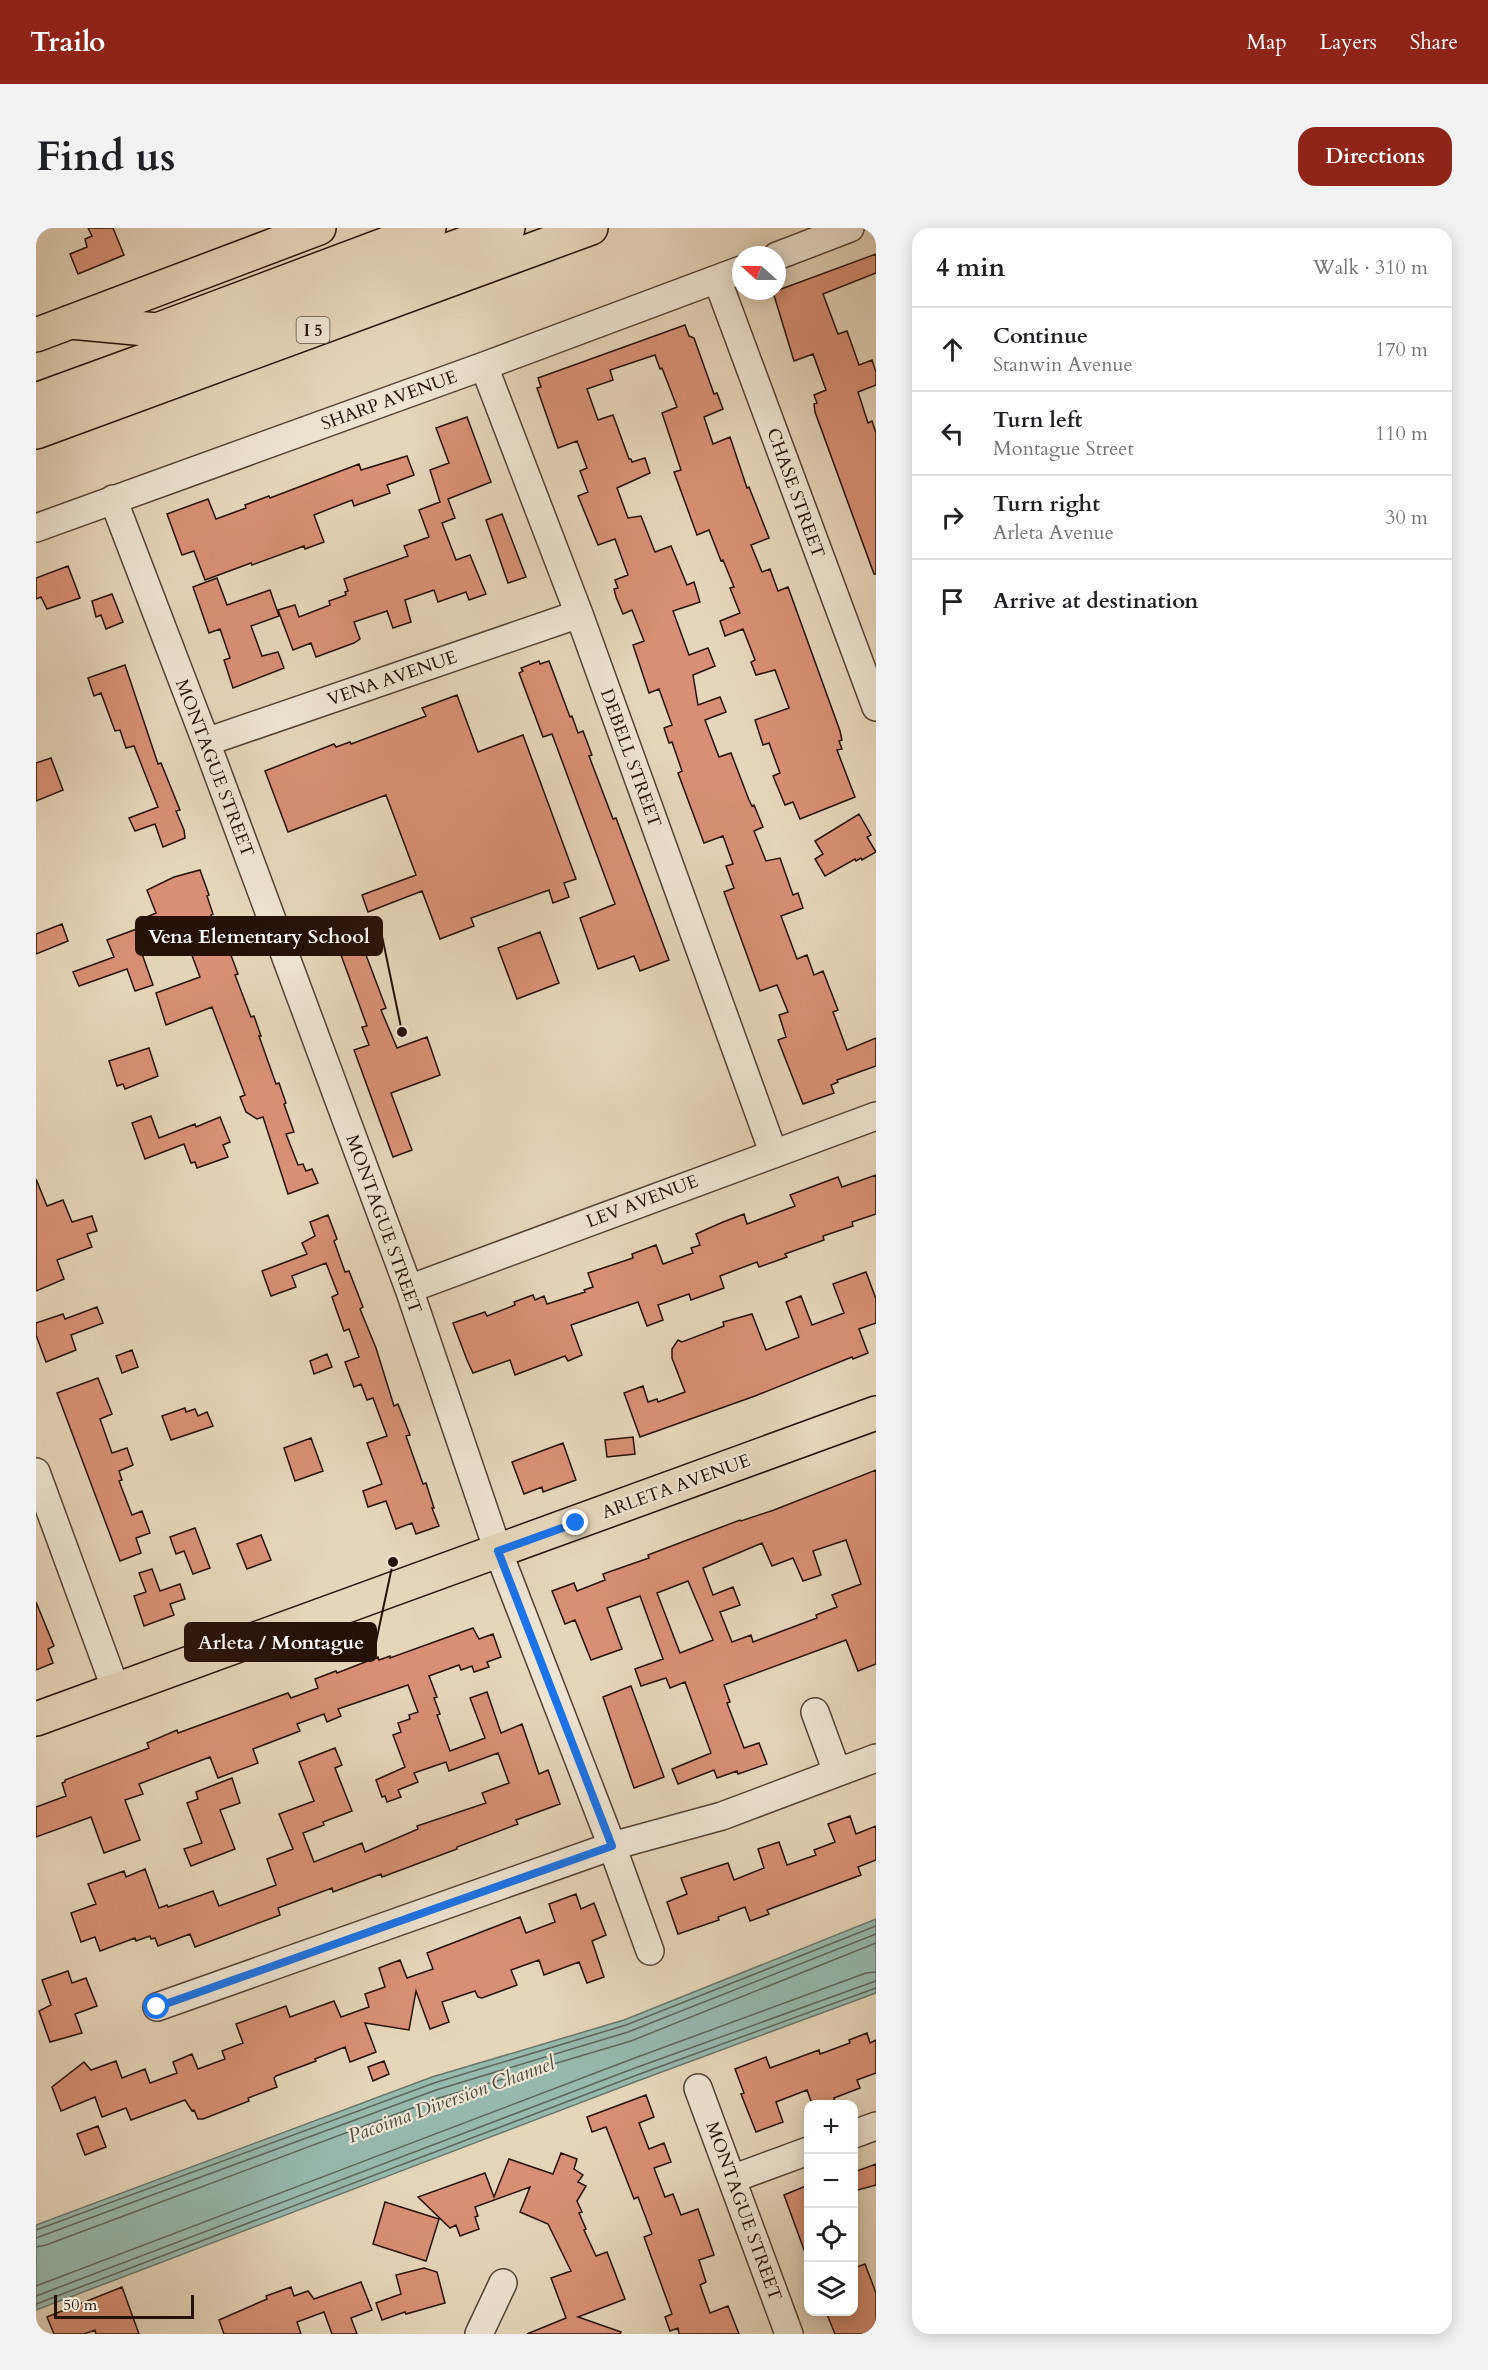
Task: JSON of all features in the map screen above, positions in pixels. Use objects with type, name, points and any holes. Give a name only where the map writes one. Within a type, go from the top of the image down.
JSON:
[{"type":"main road","points":[[36,335],[319,228]]},
{"type":"main road","points":[[70,322],[157,330],[429,228]]},
{"type":"main road","points":[[36,400],[508,228]]},
{"type":"main road","name":"I 5","points":[[36,432],[591,228]]},
{"type":"main road","name":"ARLETA AVENUE","points":[[36,1719],[876,1413]]},
{"type":"street","points":[[786,253],[850,228]]},
{"type":"street","name":"SHARP AVENUE","points":[[36,528],[484,366],[729,274]]},
{"type":"street","name":"CHASE STREET","points":[[729,274],[876,707]]},
{"type":"street","name":"DEBELL STREET","points":[[484,366],[579,614],[773,1152]]},
{"type":"street","name":"MONTAGUE STREET","points":[[113,499],[206,742],[409,1289],[498,1551],[650,1951]]},
{"type":"street","name":"VENA AVENUE","points":[[206,742],[579,614]]},
{"type":"street","name":"LEV AVENUE","points":[[409,1289],[773,1152],[876,1116]]},
{"type":"street","points":[[36,1472],[116,1690]]},
{"type":"street","points":[[815,1712],[837,1772]]},
{"type":"street","points":[[157,2007],[612,1846],[722,1816],[876,1758]]},
{"type":"street","name":"MONTAGUE STREET","points":[[698,2088],[789,2334]]},
{"type":"street","points":[[858,2133],[876,2126]]},
{"type":"street","points":[[732,2179],[804,2152]]},
{"type":"street","points":[[479,2334],[503,2283]]},
{"type":"water","name":"Pacoima Diversion Channel","points":[[876,1919],[876,1993],[640,2080],[36,2310],[36,2225],[432,2077],[624,2020]]},
{"type":"building","points":[[88,228],[113,228],[124,255],[78,274],[70,254],[87,247],[85,239],[92,236]]},
{"type":"building","points":[[876,254],[876,273],[823,294],[838,334],[847,331],[859,365],[872,360],[876,372],[876,385],[858,392],[868,423],[872,421],[876,433],[876,574],[874,574],[815,412],[814,404],[817,403],[814,395],[826,390],[813,354],[794,361],[775,300],[786,300],[786,287]]},
{"type":"building","points":[[685,325],[689,336],[694,338],[714,394],[717,393],[723,409],[704,417],[713,444],[730,437],[747,488],[749,487],[769,538],[751,545],[762,572],[770,569],[778,591],[788,587],[840,731],[842,740],[839,741],[842,749],[837,750],[855,797],[800,819],[793,802],[785,805],[773,776],[780,773],[769,743],[763,745],[755,720],[789,708],[775,670],[756,675],[751,662],[755,660],[743,629],[725,636],[720,621],[740,613],[730,588],[734,587],[709,530],[697,535],[674,472],[681,470],[662,413],[677,407],[655,355],[610,370],[613,380],[587,389],[598,420],[613,415],[629,459],[632,462],[645,458],[650,473],[617,488],[628,518],[641,516],[655,552],[671,546],[687,585],[694,582],[700,602],[673,611],[689,655],[708,648],[715,666],[693,675],[698,705],[720,697],[726,712],[705,720],[719,757],[731,753],[749,800],[752,806],[754,805],[763,827],[754,831],[766,861],[780,858],[793,895],[798,893],[803,908],[781,916],[797,959],[807,955],[814,975],[823,971],[838,1010],[833,1012],[847,1050],[876,1038],[876,1066],[837,1080],[838,1082],[831,1085],[834,1093],[803,1104],[778,1040],[786,1037],[779,1015],[788,1012],[777,985],[760,991],[724,892],[734,888],[726,866],[733,864],[723,836],[704,843],[678,773],[682,771],[672,742],[669,743],[664,728],[672,725],[659,689],[649,693],[633,645],[644,641],[632,610],[623,614],[616,597],[614,589],[618,588],[615,580],[628,575],[615,539],[598,545],[578,496],[588,492],[580,471],[587,468],[577,441],[558,448],[537,388],[541,387],[538,378]]},
{"type":"building","points":[[467,417],[491,482],[448,499],[455,518],[442,523],[456,560],[470,555],[486,594],[469,600],[466,592],[438,602],[434,590],[405,600],[411,622],[393,628],[387,611],[354,622],[360,639],[354,643],[316,657],[311,643],[293,650],[278,610],[295,605],[299,617],[330,605],[329,601],[346,595],[345,592],[348,591],[344,579],[408,556],[404,546],[429,537],[419,510],[440,502],[430,470],[449,463],[436,428]]},
{"type":"building","points":[[407,456],[414,475],[387,485],[390,493],[354,506],[352,500],[314,515],[324,542],[305,549],[304,546],[205,580],[194,551],[182,555],[167,514],[208,499],[216,519],[246,508],[245,505],[269,496],[270,498],[359,464],[361,470]]},
{"type":"building","points":[[502,514],[526,577],[508,583],[486,520]]},
{"type":"building","points":[[68,566],[80,598],[47,609],[41,597],[36,599],[36,578]]},
{"type":"building","points":[[217,578],[227,605],[270,590],[279,616],[251,626],[262,656],[278,652],[284,668],[233,688],[224,660],[230,658],[220,629],[209,633],[193,587]]},
{"type":"building","points":[[112,594],[123,622],[106,629],[101,615],[96,617],[92,601]]},
{"type":"building","points":[[539,661],[540,664],[549,661],[570,717],[572,716],[578,733],[583,731],[592,755],[589,756],[613,819],[616,818],[669,960],[640,971],[634,956],[598,969],[580,918],[615,904],[552,734],[543,737],[519,673],[523,671],[521,668]]},
{"type":"building","points":[[125,665],[158,764],[161,763],[180,810],[176,811],[185,838],[163,847],[155,824],[135,831],[129,818],[158,807],[134,746],[126,748],[120,730],[115,731],[101,693],[94,696],[88,678]]},
{"type":"building","points":[[457,695],[478,752],[523,735],[576,879],[564,883],[569,897],[553,903],[549,890],[471,918],[474,926],[440,939],[422,891],[368,912],[362,895],[416,875],[386,795],[288,832],[265,771],[334,744],[336,747],[350,742],[351,744],[426,716],[422,708]]},
{"type":"building","points":[[51,758],[63,790],[36,801],[36,763]]},
{"type":"building","points":[[859,814],[871,835],[867,837],[876,852],[862,860],[861,858],[856,861],[855,859],[825,876],[815,859],[823,854],[815,841]]},
{"type":"building","points":[[200,870],[209,895],[207,896],[213,914],[211,915],[224,952],[229,950],[238,974],[235,975],[251,1017],[254,1016],[276,1084],[279,1083],[286,1103],[284,1104],[294,1132],[286,1134],[298,1165],[303,1164],[306,1171],[312,1169],[318,1183],[288,1194],[263,1117],[257,1119],[246,1112],[240,1097],[245,1095],[212,1007],[166,1025],[156,993],[200,977],[187,942],[176,944],[175,940],[141,951],[153,985],[135,991],[127,969],[79,986],[73,972],[114,957],[107,940],[150,924],[147,917],[156,913],[147,890],[174,877]]},
{"type":"building","points":[[62,924],[68,941],[36,954],[36,934]]},
{"type":"building","points":[[540,932],[559,983],[517,999],[498,948]]},
{"type":"building","points":[[363,947],[386,1008],[381,1010],[397,1048],[427,1037],[440,1075],[391,1093],[412,1150],[393,1157],[354,1050],[369,1045],[362,1027],[367,1026],[341,955]]},
{"type":"building","points":[[149,1048],[158,1076],[125,1089],[123,1084],[117,1086],[109,1061]]},
{"type":"building","points":[[151,1116],[159,1138],[220,1117],[230,1142],[223,1145],[228,1157],[197,1168],[195,1162],[191,1163],[184,1144],[145,1159],[132,1123]]},
{"type":"building","points":[[876,1175],[876,1214],[852,1222],[853,1226],[823,1236],[824,1240],[785,1254],[787,1257],[759,1267],[757,1262],[720,1276],[724,1288],[691,1300],[689,1294],[658,1305],[663,1320],[647,1326],[638,1302],[571,1325],[582,1355],[568,1361],[565,1356],[515,1375],[510,1360],[473,1373],[453,1323],[485,1312],[487,1316],[533,1295],[535,1300],[544,1296],[547,1304],[585,1292],[584,1290],[593,1287],[588,1273],[633,1258],[632,1254],[656,1245],[663,1264],[693,1253],[691,1248],[700,1245],[696,1234],[723,1222],[744,1214],[747,1224],[795,1206],[790,1195],[838,1177],[842,1187]]},
{"type":"building","points":[[36,1179],[47,1206],[63,1200],[72,1222],[92,1216],[97,1231],[87,1234],[92,1247],[57,1260],[64,1279],[36,1291]]},
{"type":"building","points":[[328,1215],[345,1272],[349,1271],[363,1307],[360,1309],[376,1348],[394,1406],[398,1404],[410,1435],[406,1436],[423,1484],[426,1483],[439,1526],[416,1534],[412,1523],[396,1529],[386,1501],[368,1507],[363,1491],[382,1484],[367,1443],[387,1436],[373,1398],[367,1400],[361,1384],[354,1387],[345,1362],[359,1357],[349,1329],[344,1331],[335,1306],[332,1297],[338,1294],[326,1263],[292,1276],[296,1287],[271,1296],[262,1271],[307,1254],[302,1243],[315,1236],[310,1222]]},
{"type":"building","points":[[866,1272],[876,1299],[876,1323],[859,1329],[868,1353],[640,1437],[624,1393],[643,1386],[648,1402],[657,1399],[658,1402],[685,1392],[672,1358],[672,1349],[678,1340],[682,1342],[724,1326],[723,1322],[752,1314],[766,1350],[799,1337],[786,1302],[801,1296],[812,1325],[844,1313],[833,1284]]},
{"type":"building","points":[[97,1307],[103,1323],[71,1335],[76,1350],[46,1362],[36,1335],[36,1323],[63,1314],[65,1319]]},
{"type":"building","points":[[132,1350],[138,1367],[122,1373],[116,1356]]},
{"type":"building","points":[[327,1354],[332,1367],[314,1374],[310,1361]]},
{"type":"building","points":[[98,1378],[112,1414],[100,1419],[112,1453],[127,1448],[133,1465],[119,1471],[122,1480],[119,1481],[132,1515],[142,1511],[150,1533],[136,1538],[141,1553],[120,1561],[57,1393]]},
{"type":"building","points":[[185,1408],[186,1412],[195,1409],[198,1416],[207,1412],[213,1426],[171,1440],[162,1416]]},
{"type":"building","points":[[633,1437],[635,1454],[607,1457],[605,1440]]},
{"type":"building","points":[[311,1438],[323,1471],[295,1481],[284,1448]]},
{"type":"building","points":[[563,1443],[576,1480],[543,1492],[542,1487],[524,1494],[512,1462]]},
{"type":"building","points":[[876,1470],[876,1664],[858,1671],[846,1640],[724,1685],[730,1702],[727,1703],[744,1748],[759,1743],[767,1764],[738,1774],[737,1771],[717,1778],[714,1770],[678,1784],[672,1769],[711,1753],[685,1682],[670,1688],[666,1678],[641,1686],[635,1669],[663,1659],[640,1596],[607,1608],[622,1649],[591,1660],[575,1620],[565,1624],[552,1591],[574,1583],[577,1591],[605,1580],[603,1574],[649,1558],[648,1555],[740,1520],[774,1510]],"holes":[[[846,1540],[861,1584],[832,1595],[837,1607],[816,1615],[817,1618],[753,1642],[751,1635],[732,1642],[720,1612],[740,1605],[733,1587],[713,1595],[703,1568],[762,1543],[772,1566],[793,1558],[803,1581],[821,1575],[813,1551]],[[688,1581],[713,1640],[680,1653],[657,1593]]]},
{"type":"building","points":[[195,1528],[210,1568],[193,1574],[184,1551],[176,1554],[170,1537]]},
{"type":"building","points":[[261,1535],[271,1560],[247,1569],[237,1544]]},
{"type":"building","points":[[152,1569],[160,1591],[180,1584],[185,1599],[170,1604],[174,1615],[144,1626],[134,1596],[146,1592],[139,1573]]},
{"type":"building","points":[[36,1602],[54,1646],[48,1649],[53,1663],[36,1670]]},
{"type":"building","points":[[473,1628],[479,1639],[493,1634],[501,1657],[487,1662],[489,1667],[474,1672],[472,1666],[461,1670],[459,1665],[429,1676],[437,1697],[434,1698],[440,1714],[437,1715],[450,1751],[485,1738],[470,1698],[487,1692],[501,1733],[522,1724],[539,1774],[548,1770],[560,1804],[516,1820],[518,1824],[382,1877],[381,1874],[333,1892],[332,1888],[278,1908],[280,1915],[195,1947],[190,1934],[158,1946],[155,1938],[151,1939],[150,1936],[136,1941],[135,1938],[100,1951],[95,1937],[81,1942],[71,1913],[96,1904],[88,1884],[124,1871],[126,1877],[145,1869],[159,1908],[213,1891],[219,1906],[276,1885],[267,1859],[293,1849],[279,1814],[314,1801],[299,1762],[335,1748],[342,1765],[335,1768],[352,1811],[323,1822],[324,1825],[303,1833],[314,1862],[362,1843],[365,1852],[418,1829],[417,1826],[486,1803],[482,1793],[509,1783],[498,1753],[449,1771],[446,1762],[414,1773],[418,1782],[398,1790],[401,1797],[387,1802],[385,1796],[382,1797],[376,1780],[405,1767],[393,1735],[401,1732],[398,1723],[410,1719],[409,1715],[418,1712],[408,1685],[338,1709],[341,1716],[327,1722],[324,1714],[297,1724],[300,1731],[253,1749],[258,1763],[218,1778],[210,1757],[139,1784],[143,1794],[125,1800],[140,1840],[104,1853],[91,1817],[36,1837],[36,1807],[66,1796],[62,1783],[65,1780],[149,1748],[147,1743],[177,1730],[178,1733],[288,1693],[291,1698],[318,1688],[315,1679],[378,1657],[379,1660],[390,1656],[390,1658]]},
{"type":"building","points":[[631,1686],[664,1777],[634,1788],[603,1697]]},
{"type":"building","points":[[232,1778],[240,1803],[220,1810],[235,1849],[191,1866],[184,1849],[202,1843],[187,1803],[198,1799],[196,1792]]},
{"type":"building","points":[[850,1816],[856,1834],[876,1826],[876,1860],[858,1867],[861,1875],[767,1910],[769,1914],[750,1921],[745,1907],[718,1917],[719,1920],[678,1934],[667,1902],[687,1894],[681,1878],[728,1863],[734,1880],[764,1868],[758,1849],[779,1842],[787,1865],[816,1855],[814,1850],[835,1842],[828,1824]]},
{"type":"building","points":[[576,1894],[581,1909],[594,1903],[606,1935],[592,1941],[604,1977],[587,1983],[579,1962],[544,1975],[539,1960],[511,1970],[517,1985],[482,1998],[478,1997],[475,1991],[442,2002],[449,2022],[430,2029],[416,1991],[409,2030],[365,2023],[376,2052],[350,2062],[345,2047],[276,2076],[274,2078],[277,2087],[203,2119],[198,2119],[185,2100],[131,2120],[126,2108],[102,2117],[95,2097],[61,2111],[52,2087],[84,2062],[91,2070],[116,2061],[122,2078],[145,2069],[150,2083],[177,2073],[173,2062],[192,2054],[198,2069],[225,2059],[222,2051],[243,2043],[236,2024],[286,2006],[290,2017],[334,2001],[341,2017],[369,2007],[365,1994],[385,1987],[379,1968],[400,1960],[407,1978],[433,1969],[427,1953],[520,1917],[526,1933],[555,1922],[549,1904]]},
{"type":"building","points":[[68,1971],[72,1983],[86,1978],[97,2006],[75,2014],[82,2033],[50,2042],[39,2011],[51,2005],[42,1980]]},
{"type":"building","points":[[867,2033],[870,2043],[876,2040],[876,2073],[857,2080],[860,2088],[834,2098],[834,2100],[811,2100],[807,2090],[776,2102],[783,2122],[756,2132],[741,2094],[744,2093],[735,2069],[766,2057],[770,2068],[819,2050],[820,2054],[850,2043],[849,2040]]},
{"type":"building","points":[[384,2061],[389,2074],[373,2081],[368,2067]]},
{"type":"building","points":[[646,2095],[654,2117],[639,2123],[649,2149],[664,2143],[671,2162],[654,2168],[665,2197],[673,2194],[681,2215],[698,2209],[714,2255],[699,2260],[706,2282],[700,2285],[710,2313],[728,2306],[739,2334],[679,2334],[678,2328],[670,2331],[665,2317],[672,2314],[644,2237],[652,2234],[638,2197],[634,2199],[606,2127],[592,2132],[587,2117]]},
{"type":"building","points":[[98,2126],[106,2147],[85,2155],[77,2134]]},
{"type":"building","points":[[561,2153],[577,2159],[574,2169],[583,2175],[578,2182],[586,2186],[577,2201],[582,2212],[579,2213],[586,2229],[584,2230],[596,2256],[607,2252],[625,2299],[578,2317],[621,2332],[620,2334],[527,2334],[566,2318],[551,2278],[571,2271],[548,2224],[520,2212],[530,2187],[475,2207],[479,2229],[460,2236],[456,2225],[450,2228],[418,2197],[485,2173],[494,2197],[509,2159],[553,2174]]},
{"type":"building","points":[[876,2164],[876,2185],[858,2190],[858,2171]]},
{"type":"building","points":[[804,2187],[804,2250],[784,2195]]},
{"type":"building","points":[[385,2202],[439,2219],[426,2261],[373,2244]]},
{"type":"building","points":[[865,2264],[876,2293],[876,2334],[835,2334],[828,2316],[858,2316],[858,2267]]},
{"type":"building","points":[[424,2268],[437,2272],[445,2303],[382,2320],[376,2303],[401,2294],[396,2275]]},
{"type":"building","points":[[361,2282],[372,2310],[351,2318],[357,2334],[332,2334],[324,2312],[297,2322],[301,2334],[224,2334],[219,2320],[267,2299],[266,2296],[291,2287],[294,2296],[308,2291],[314,2299]]},
{"type":"building","points":[[122,2287],[139,2334],[96,2334],[95,2330],[84,2334],[54,2334],[47,2317]]},
{"type":"place","name":"Vena Elementary School","points":[[402,1032]]},
{"type":"place","name":"Arleta / Montague","points":[[393,1562]]},
{"type":"route","points":[[157,2007],[612,1846],[498,1551],[576,1523]]}]
